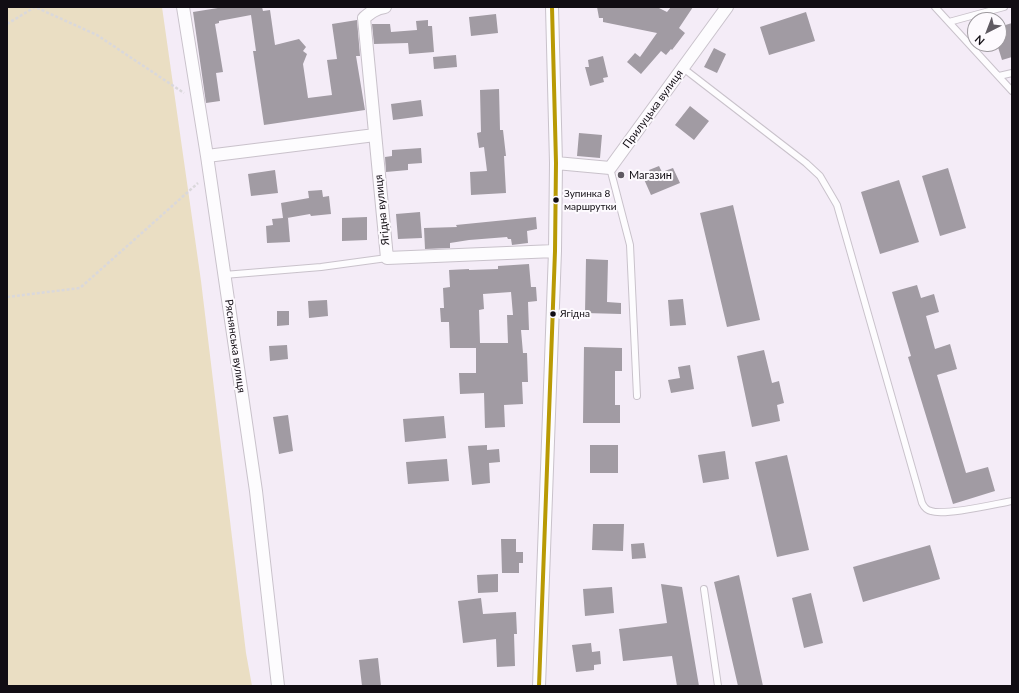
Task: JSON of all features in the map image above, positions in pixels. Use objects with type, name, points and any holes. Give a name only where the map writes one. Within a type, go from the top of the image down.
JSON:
[{"type":"street","name":"Ряснянська вулиця","points":[[183,7],[256,491],[278,686]]},
{"type":"street","name":"Ягідна вулиця","points":[[385,7],[380,7],[364,18],[387,258],[555,251]]},
{"type":"street","points":[[539,686],[555,251],[556,163],[552,7]]},
{"type":"street","name":"Прилуцька вулиця","points":[[610,168],[727,7]]},
{"type":"street","points":[[206,156],[375,136]]},
{"type":"street","points":[[556,163],[610,168]]},
{"type":"lane","points":[[935,7],[1012,91]]},
{"type":"lane","points":[[948,22],[1004,7]]},
{"type":"lane","points":[[683,68],[806,164],[820,176],[829,190],[837,205],[882,368],[922,503],[925,508],[930,511],[954,511],[1012,501]]},
{"type":"lane","points":[[999,76],[1012,73]]},
{"type":"lane","points":[[610,168],[630,245],[637,396]]},
{"type":"lane","points":[[224,275],[321,267],[387,258]]},
{"type":"lane","points":[[704,589],[718,686]]},
{"type":"path","points":[[7,24],[35,7],[97,35],[198,102]]},
{"type":"path","points":[[7,300],[8,297],[80,288],[209,173]]},
{"type":"shaded area","points":[[7,7],[162,7],[201,281],[246,653],[252,686],[7,686]]},
{"type":"building","points":[[224,7],[262,7],[263,11],[270,10],[275,45],[299,39],[306,47],[303,51],[307,54],[303,64],[308,98],[332,95],[327,60],[337,59],[332,24],[357,20],[360,56],[356,56],[365,110],[264,125],[253,51],[256,51],[251,15],[219,21],[219,23],[215,24],[223,72],[216,73],[220,101],[206,103],[193,12]]},
{"type":"building","points":[[597,7],[657,7],[667,12],[671,7],[693,7],[679,28],[685,33],[672,50],[671,49],[666,55],[661,51],[641,74],[627,62],[635,53],[640,57],[657,33],[603,22],[603,18],[599,18]]},
{"type":"building","points":[[806,12],[815,41],[769,55],[760,27]]},
{"type":"building","points":[[496,14],[498,33],[471,36],[469,17]]},
{"type":"building","points":[[428,20],[428,26],[432,26],[434,52],[409,54],[408,43],[374,44],[372,24],[390,24],[391,32],[417,30],[416,21]]},
{"type":"building","points":[[1012,23],[1012,57],[1002,60],[1000,52],[1007,52],[1007,25]]},
{"type":"building","points":[[714,48],[726,54],[717,73],[704,67]]},
{"type":"building","points":[[456,55],[457,67],[434,69],[433,57]]},
{"type":"building","points":[[603,56],[608,77],[603,78],[604,82],[590,86],[585,67],[589,67],[588,60]]},
{"type":"building","points":[[499,89],[500,130],[503,130],[506,156],[504,156],[506,193],[471,195],[470,172],[487,171],[484,147],[479,148],[477,133],[481,132],[480,90]]},
{"type":"building","points":[[421,100],[423,116],[393,120],[391,104]]},
{"type":"building","points":[[690,106],[709,121],[694,140],[675,125]]},
{"type":"building","points":[[579,133],[602,135],[600,158],[577,156]]},
{"type":"building","points":[[421,148],[422,163],[408,164],[408,170],[386,172],[385,157],[392,156],[392,150]]},
{"type":"building","points":[[659,166],[662,172],[673,168],[680,183],[651,195],[643,177],[651,174],[649,170]]},
{"type":"building","points":[[948,168],[966,228],[940,236],[922,176]]},
{"type":"building","points":[[275,170],[278,193],[251,196],[248,174]]},
{"type":"building","points":[[899,180],[919,242],[880,254],[861,192]]},
{"type":"building","points":[[322,190],[323,197],[329,196],[331,214],[311,216],[310,214],[287,218],[290,242],[267,243],[266,226],[273,225],[272,219],[283,218],[281,203],[309,198],[308,191]]},
{"type":"building","points":[[733,205],[760,320],[727,327],[700,213]]},
{"type":"building","points":[[420,212],[422,238],[398,239],[396,214]]},
{"type":"building","points":[[367,217],[367,240],[342,241],[342,218]]},
{"type":"building","points":[[536,217],[537,229],[527,231],[528,243],[512,245],[511,239],[508,239],[507,237],[450,243],[450,248],[425,249],[424,228],[457,227],[456,225]]},
{"type":"building","points":[[586,259],[608,260],[607,302],[621,303],[621,314],[585,313]]},
{"type":"building","points":[[529,264],[531,287],[536,287],[537,301],[528,302],[529,330],[521,330],[523,353],[527,353],[528,382],[522,382],[523,404],[504,405],[505,427],[485,428],[484,393],[460,394],[459,373],[476,373],[476,348],[450,348],[449,322],[441,322],[440,308],[444,308],[443,288],[450,287],[449,270],[498,269],[498,266]],"holes":[[[511,292],[513,315],[507,315],[508,343],[480,343],[479,310],[484,309],[483,294]]]},
{"type":"building","points":[[917,285],[921,298],[934,294],[939,312],[926,316],[935,349],[950,344],[957,369],[937,375],[966,473],[988,467],[995,491],[953,504],[908,357],[911,356],[892,292]]},
{"type":"building","points":[[683,299],[686,325],[670,326],[668,300]]},
{"type":"building","points":[[327,300],[328,316],[309,318],[308,301]]},
{"type":"building","points":[[277,311],[289,311],[289,325],[277,326]]},
{"type":"building","points":[[287,345],[288,359],[270,361],[269,346]]},
{"type":"building","points":[[584,347],[622,348],[622,371],[615,371],[615,405],[620,405],[620,423],[583,423]]},
{"type":"building","points":[[764,350],[772,383],[779,381],[784,403],[777,405],[780,421],[752,427],[737,356]]},
{"type":"building","points":[[690,365],[694,389],[671,393],[668,380],[680,378],[678,367]]},
{"type":"building","points":[[288,415],[293,451],[279,454],[273,417]]},
{"type":"building","points":[[444,416],[446,438],[405,442],[403,419]]},
{"type":"building","points":[[487,445],[487,450],[499,449],[500,462],[489,463],[490,483],[472,485],[468,446]]},
{"type":"building","points":[[590,445],[618,445],[618,473],[590,473]]},
{"type":"building","points":[[725,451],[729,479],[703,483],[698,455]]},
{"type":"building","points":[[787,455],[809,550],[777,557],[755,462]]},
{"type":"building","points":[[447,459],[449,481],[408,484],[406,462]]},
{"type":"building","points":[[593,524],[624,524],[623,551],[592,550]]},
{"type":"building","points":[[501,539],[516,539],[516,552],[523,552],[523,563],[519,563],[519,573],[502,573]]},
{"type":"building","points":[[644,543],[646,558],[632,559],[631,544]]},
{"type":"building","points":[[930,545],[940,579],[863,602],[853,567]]},
{"type":"building","points":[[498,574],[498,592],[478,593],[477,575]]},
{"type":"building","points":[[739,575],[763,686],[738,686],[714,582]]},
{"type":"building","points":[[661,584],[682,587],[699,686],[677,686],[672,656],[623,661],[619,629],[667,623]]},
{"type":"building","points":[[612,587],[614,613],[585,616],[583,589]]},
{"type":"building","points":[[811,593],[823,643],[804,648],[792,598]]},
{"type":"building","points":[[481,598],[483,614],[516,612],[517,634],[514,634],[515,666],[497,667],[496,639],[463,643],[458,601]]},
{"type":"building","points":[[591,643],[592,652],[600,651],[601,664],[594,665],[594,670],[576,672],[572,645]]},
{"type":"building","points":[[378,658],[381,686],[362,686],[359,660]]},
{"type":"transit line","points":[[539,686],[555,251],[556,163],[552,7]]},
{"type":"place","name":"Магазин","points":[[621,175]]},
{"type":"place","name":"Зупинка 8 маршрутки","points":[[556,200]]},
{"type":"place","name":"Ягідна","points":[[553,314]]}]
